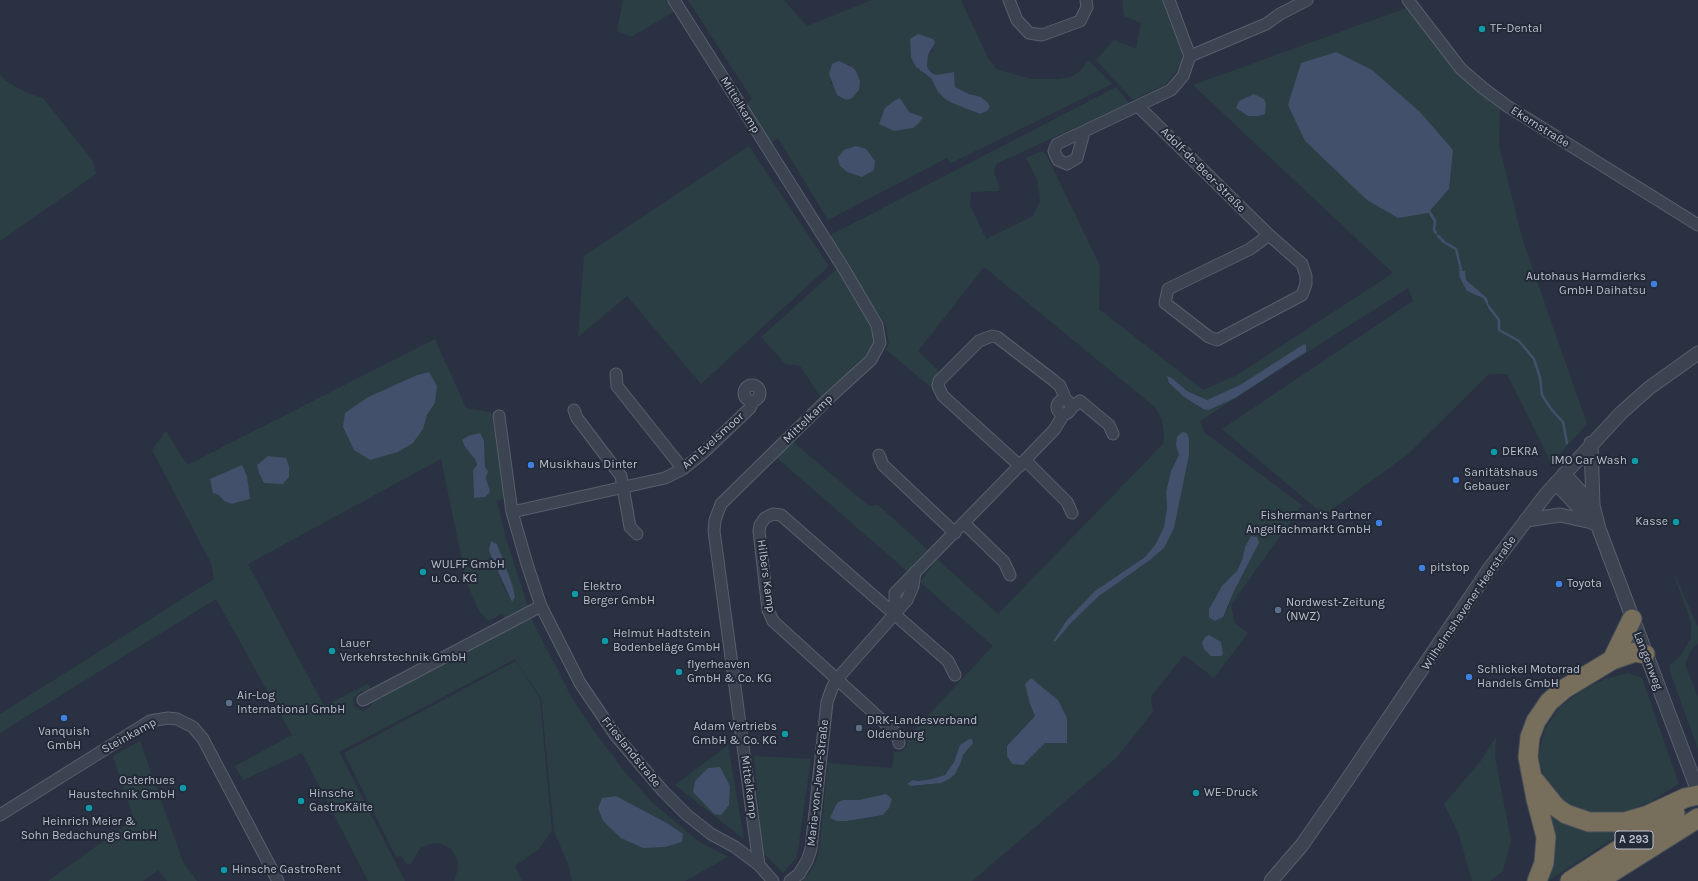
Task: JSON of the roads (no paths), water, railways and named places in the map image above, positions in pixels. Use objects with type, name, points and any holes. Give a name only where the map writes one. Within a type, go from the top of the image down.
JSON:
[{"type":"highway","points":[[1612,660],[1632,619]]},
{"type":"highway","points":[[1537,881],[1544,863],[1546,837],[1528,757],[1530,737],[1536,721],[1549,702],[1557,695],[1612,660],[1634,652],[1645,654]]},
{"type":"highway","points":[[1588,676],[1638,662],[1645,654]]},
{"type":"highway","points":[[1532,776],[1556,807],[1566,814],[1589,822],[1624,822],[1648,815],[1685,798],[1698,795]]},
{"type":"highway","name":"A 293","points":[[1570,881],[1698,798]]},
{"type":"highway","name":"A 293","points":[[1598,881],[1698,818]]},
{"type":"street","name":"Mittelkamp","points":[[674,0],[844,269],[877,326],[880,343],[871,360],[827,400],[721,504],[715,520],[714,531],[759,865]]},
{"type":"street","points":[[1009,0],[1017,20],[1030,33],[1042,35],[1080,21],[1087,7],[1086,0]]},
{"type":"street","points":[[1084,132],[1171,90],[1183,76],[1190,56],[1169,0]]},
{"type":"street","points":[[1190,56],[1266,24],[1280,14],[1307,0]]},
{"type":"street","name":"Ekernstraße","points":[[1408,0],[1461,69],[1483,88],[1513,111],[1698,225]]},
{"type":"street","name":"Adolf-de-Beer-Straße","points":[[1138,106],[1269,235],[1302,264],[1305,269],[1306,284],[1302,295],[1217,340],[1209,337],[1165,303],[1168,289],[1250,249],[1269,235]]},
{"type":"street","points":[[1072,513],[1066,502],[943,396],[938,386],[939,381],[979,341],[992,336],[997,337],[1060,386],[1066,408],[1080,401],[1109,425],[1113,434]]},
{"type":"street","name":"Wilhelmshavener Heerstraße","points":[[1271,881],[1302,845],[1490,568],[1526,520],[1591,443],[1649,388],[1698,353]]},
{"type":"street","points":[[616,374],[617,386],[683,469]]},
{"type":"street","name":"Am Evelsmoor","points":[[512,512],[665,478],[683,469],[750,408],[753,401]]},
{"type":"street","name":"Maria-von-Jever-Straße","points":[[790,881],[799,874],[807,861],[811,849],[828,702],[832,688],[837,679],[895,614],[910,593],[916,572],[1054,430],[1066,408]]},
{"type":"street","points":[[574,410],[577,418],[621,476],[630,527],[637,534]]},
{"type":"street","name":"Frieslandstraße","points":[[499,416],[512,512],[541,606],[580,683],[602,718],[634,758],[687,815],[711,834],[735,847],[759,865]]},
{"type":"street","name":"Langenweg","points":[[1591,443],[1595,525],[1698,791]]},
{"type":"street","points":[[879,455],[883,465],[955,533]]},
{"type":"street","name":"Langenweg","points":[[1560,479],[1593,505]]},
{"type":"street","name":"Langenweg","points":[[1560,479],[1595,525]]},
{"type":"street","name":"Hilbers Kamp","points":[[837,679],[782,630],[771,616],[766,592],[759,530],[760,525],[765,518],[773,514],[781,515],[895,614]]},
{"type":"street","points":[[1526,520],[1560,514],[1595,525]]},
{"type":"street","points":[[964,523],[1004,562],[1010,575]]},
{"type":"street","points":[[363,700],[541,606]]},
{"type":"street","points":[[895,614],[948,661],[955,675]]},
{"type":"street","points":[[837,679],[897,734],[899,742]]},
{"type":"street","name":"Steinkamp","points":[[0,815],[150,721],[168,718],[178,719],[193,728],[203,739],[278,881]]},
{"type":"street","points":[[759,865],[773,881]]},
{"type":"water","points":[[918,34],[933,39],[935,43],[928,55],[927,67],[932,73],[936,75],[954,72],[955,87],[969,94],[981,97],[990,107],[987,111],[980,114],[952,103],[938,92],[931,78],[916,67],[911,57],[910,39]]},
{"type":"water","points":[[1336,52],[1372,70],[1420,112],[1453,150],[1449,189],[1428,213],[1398,218],[1367,200],[1305,141],[1288,105],[1301,63]]},
{"type":"water","points":[[839,61],[852,67],[856,71],[860,81],[859,90],[852,98],[846,100],[837,95],[829,74],[832,64]]},
{"type":"water","points":[[1254,94],[1264,99],[1266,103],[1265,114],[1248,116],[1236,108],[1239,101]]},
{"type":"water","points":[[900,98],[909,112],[923,117],[913,128],[894,131],[879,124],[885,108]]},
{"type":"water","points":[[856,146],[866,149],[875,161],[874,170],[862,177],[847,172],[840,166],[838,159],[844,150]]},
{"type":"water","points":[[1459,271],[1465,271],[1466,280],[1487,298],[1490,310],[1483,298],[1467,291],[1460,278]]},
{"type":"water","points":[[1304,344],[1306,345],[1306,352],[1235,398],[1209,410],[1203,409],[1184,397],[1169,383],[1167,376],[1172,378],[1187,391],[1207,400],[1240,385]]},
{"type":"water","points":[[429,372],[437,386],[435,403],[427,415],[423,429],[413,443],[398,452],[370,460],[354,450],[343,427],[345,413],[368,397],[417,375]]},
{"type":"water","points":[[1182,432],[1187,433],[1189,439],[1189,455],[1174,528],[1164,548],[1150,560],[1099,596],[1071,623],[1055,642],[1053,641],[1067,620],[1095,591],[1145,557],[1155,545],[1164,527],[1167,508],[1166,492],[1171,471],[1179,455],[1176,445],[1177,437]]},
{"type":"water","points":[[480,433],[484,441],[485,467],[488,471],[486,478],[490,492],[485,497],[474,498],[473,470],[477,465],[475,459],[465,447],[462,440],[468,436]]},
{"type":"water","points":[[268,456],[286,458],[289,466],[289,477],[283,484],[264,483],[257,465]]},
{"type":"water","points":[[242,465],[247,476],[250,499],[232,504],[224,501],[219,495],[213,493],[210,479]]},
{"type":"water","points":[[1251,536],[1257,537],[1259,543],[1235,589],[1223,617],[1215,621],[1209,617],[1209,609],[1222,586],[1237,571],[1242,560],[1245,547]]},
{"type":"water","points":[[491,541],[497,544],[512,584],[515,597],[512,602],[491,556],[489,550]]},
{"type":"water","points":[[1209,635],[1221,642],[1223,654],[1221,656],[1211,656],[1204,649],[1202,643],[1205,637]]},
{"type":"water","points":[[1031,678],[1058,700],[1067,718],[1067,743],[1045,743],[1023,765],[1012,764],[1007,756],[1007,746],[1035,716],[1025,684]]},
{"type":"water","points":[[969,739],[972,739],[973,743],[963,755],[955,774],[949,779],[941,783],[911,786],[907,784],[913,780],[918,781],[932,779],[945,775],[954,762],[960,745]]},
{"type":"water","points":[[720,767],[730,786],[729,805],[721,815],[714,814],[693,792],[695,781],[708,768]]},
{"type":"water","points":[[886,794],[892,799],[889,808],[883,815],[847,821],[837,821],[830,818],[837,803],[843,800],[859,800]]},
{"type":"water","points":[[616,796],[667,823],[683,834],[682,842],[665,847],[643,848],[621,838],[603,821],[598,808],[602,798]]},
{"type":"waterway","points":[[1429,211],[1435,221],[1434,230],[1436,233]]},
{"type":"waterway","points":[[1438,236],[1444,242],[1456,249],[1462,274]]},
{"type":"waterway","points":[[1489,307],[1499,320],[1499,330],[1519,341],[1534,359],[1540,378],[1542,395],[1551,409],[1563,422],[1567,443]]},
{"type":"place","name":"TF-Dental","points":[[1482,29]]},
{"type":"place","name":"Autohaus Harmdierks GmbH Daihatsu","points":[[1654,284]]},
{"type":"place","name":"DEKRA","points":[[1494,452]]},
{"type":"place","name":"IMO Car Wash","points":[[1635,461]]},
{"type":"place","name":"Musikhaus Dinter","points":[[531,465]]},
{"type":"place","name":"Sanitätshaus Gebauer","points":[[1456,480]]},
{"type":"place","name":"Kasse","points":[[1676,522]]},
{"type":"place","name":"Fisherman‘s Partner Angelfachmarkt GmbH","points":[[1379,523]]},
{"type":"place","name":"pitstop","points":[[1422,568]]},
{"type":"place","name":"WULFF GmbH u. Co. KG","points":[[423,572]]},
{"type":"place","name":"Toyota","points":[[1559,584]]},
{"type":"place","name":"Elektro Berger GmbH","points":[[575,594]]},
{"type":"place","name":"Nordwest-Zeitung (NWZ)","points":[[1278,610]]},
{"type":"place","name":"Helmut Hadtstein Bodenbeläge GmbH","points":[[605,641]]},
{"type":"place","name":"Lauer Verkehrstechnik GmbH","points":[[332,651]]},
{"type":"place","name":"flyerheaven GmbH & Co. KG","points":[[679,672]]},
{"type":"place","name":"Schlickel Motorrad Handels GmbH","points":[[1469,677]]},
{"type":"place","name":"Air-Log International GmbH","points":[[229,703]]},
{"type":"place","name":"Vanquish GmbH","points":[[64,718]]},
{"type":"place","name":"DRK-Landesverband Oldenburg","points":[[859,728]]},
{"type":"place","name":"Adam Vertriebs GmbH & Co. KG","points":[[785,734]]},
{"type":"place","name":"Osterhues Haustechnik GmbH","points":[[183,788]]},
{"type":"place","name":"WE-Druck","points":[[1196,793]]},
{"type":"place","name":"Hinsche GastroKälte","points":[[301,801]]},
{"type":"place","name":"Heinrich Meier & Sohn Bedachungs GmbH","points":[[89,808]]},
{"type":"place","name":"Hinsche GastroRent","points":[[224,870]]}]
